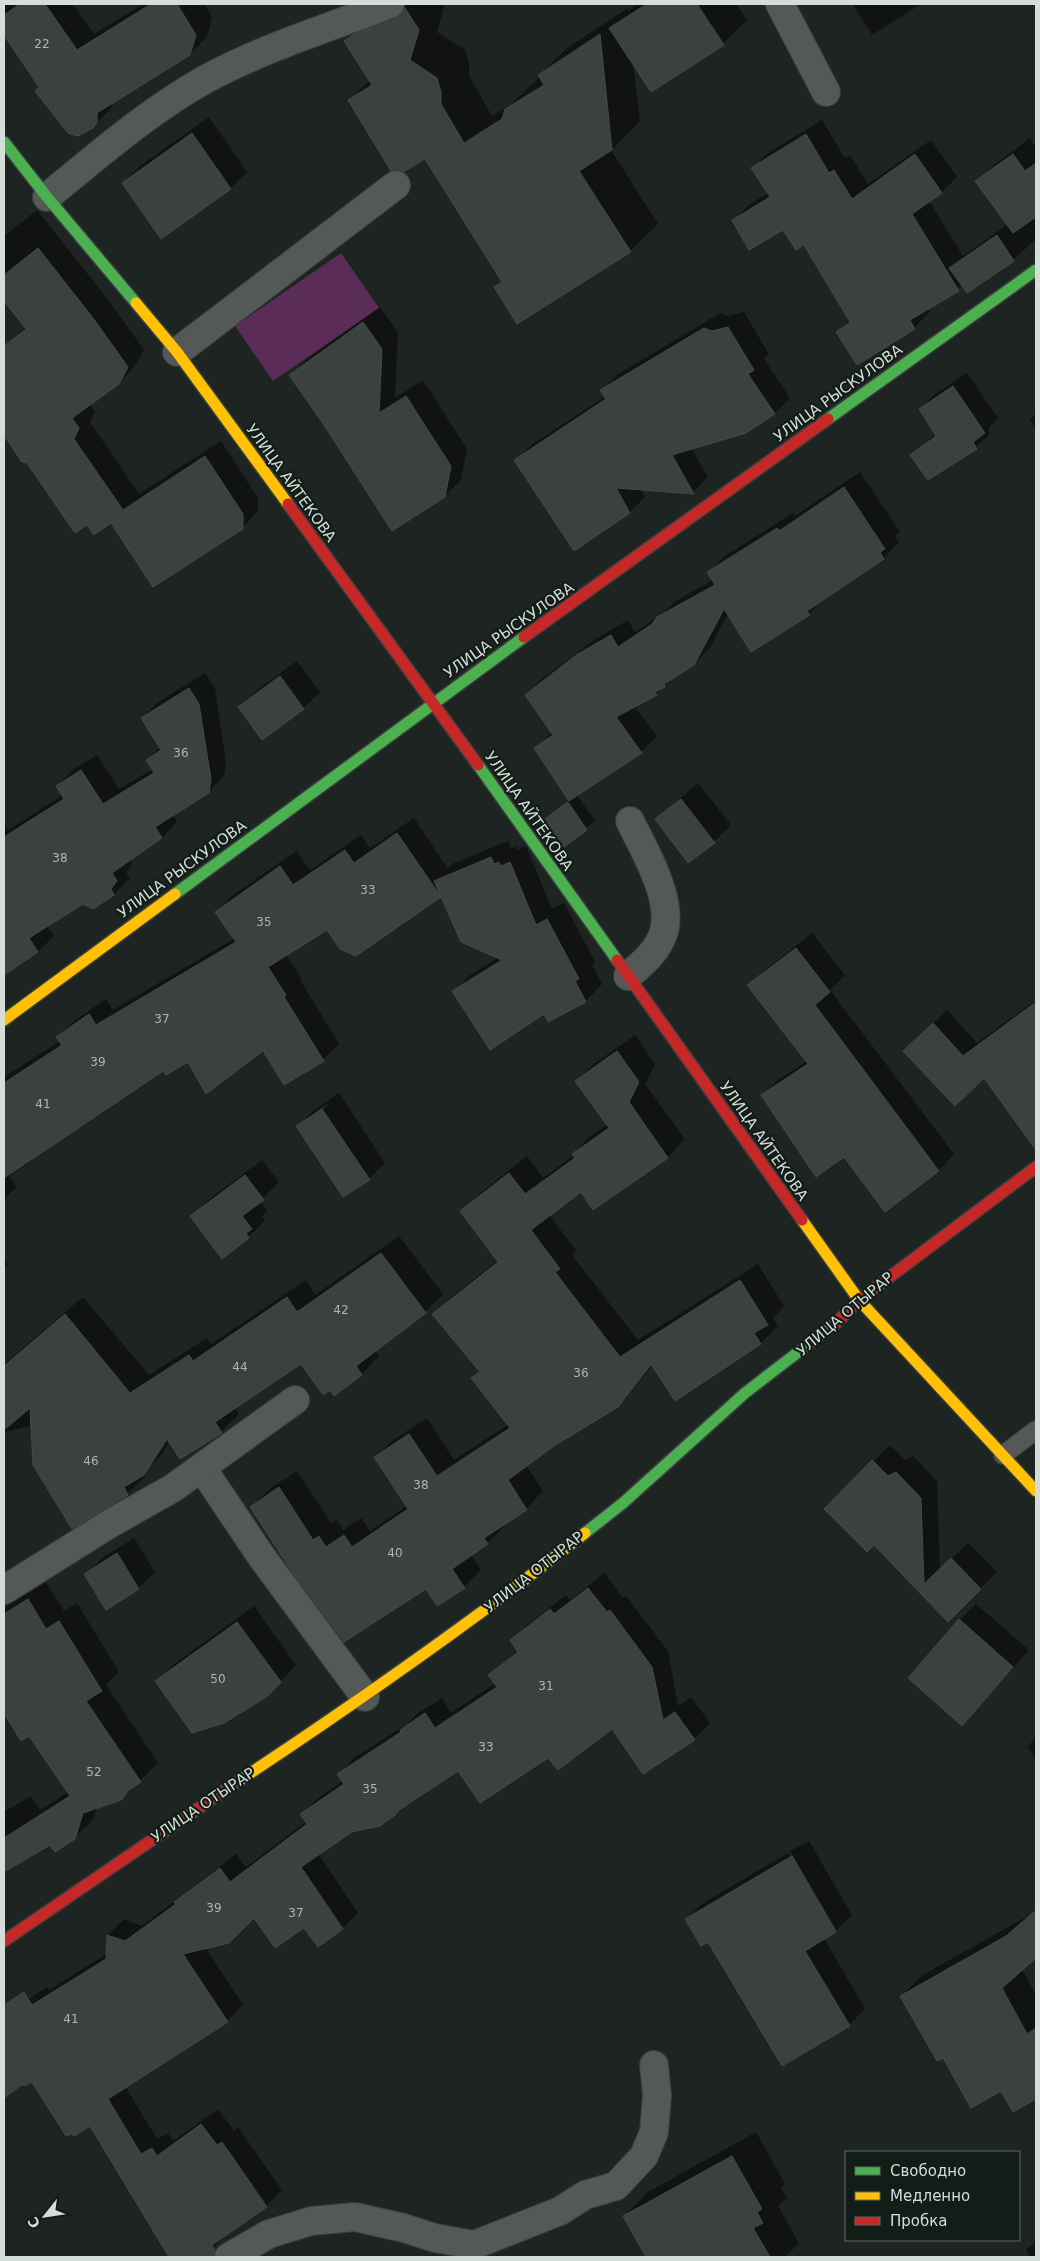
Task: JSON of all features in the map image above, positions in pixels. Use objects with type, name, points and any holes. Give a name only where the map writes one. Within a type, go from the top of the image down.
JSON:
[{"type":"street","points":[[47,197],[154,114],[206,80],[256,54],[390,4]]},
{"type":"street","points":[[780,4],[826,92]]},
{"type":"street","name":"УЛИЦА АЙТЕКОВА","points":[[4,142],[47,197],[177,352],[432,703],[859,1300],[1036,1491]]},
{"type":"street","points":[[177,352],[396,185]]},
{"type":"street","name":"УЛИЦА РЫСКУЛОВА","points":[[4,1020],[432,703],[1036,270]]},
{"type":"street","points":[[628,976],[649,957],[664,931],[665,902],[650,861],[630,821]]},
{"type":"street","name":"УЛИЦА ОТЫРАР","points":[[4,1941],[160,1833],[365,1697],[517,1587],[623,1503],[745,1393],[828,1330],[859,1300],[1036,1167]]},
{"type":"street","points":[[4,1590],[111,1523],[173,1488],[295,1400]]},
{"type":"street","points":[[202,1468],[261,1556],[365,1697]]},
{"type":"street","points":[[229,2257],[269,2234],[311,2221],[355,2218],[404,2228],[435,2238],[474,2245],[560,2211],[585,2195],[616,2186],[644,2156],[654,2132],[657,2095],[654,2065]]},
{"type":"lane","points":[[1003,1455],[1036,1430]]},
{"type":"shaded area","points":[[341,253],[379,308],[273,381],[235,326]]},
{"type":"building","points":[[20,4],[45,4],[77,50],[151,4],[177,4],[196,35],[190,55],[97,113],[97,122],[93,128],[78,136],[68,133],[35,91],[39,87],[4,35],[4,15]]},
{"type":"building","points":[[647,4],[697,4],[724,45],[651,92],[609,28]]},
{"type":"building","points":[[405,8],[419,30],[410,60],[437,78],[441,92],[441,104],[464,143],[502,119],[505,109],[544,85],[538,75],[600,34],[612,150],[579,171],[631,252],[517,324],[494,287],[502,282],[425,159],[403,172],[391,171],[348,100],[372,85],[344,41],[354,34],[396,18],[402,14]]},
{"type":"building","points":[[192,133],[231,189],[161,239],[122,183]]},
{"type":"building","points":[[806,134],[829,173],[834,170],[852,199],[915,154],[942,193],[912,214],[959,291],[910,320],[915,329],[857,365],[836,332],[850,322],[804,245],[796,250],[783,230],[749,250],[732,220],[770,197],[751,168]]},
{"type":"building","points":[[1013,154],[1025,171],[1036,163],[1036,217],[1013,233],[975,181]]},
{"type":"building","points":[[997,235],[1014,261],[967,293],[949,268]]},
{"type":"building","points":[[38,248],[93,318],[128,367],[119,384],[72,418],[79,428],[74,439],[123,510],[205,456],[243,514],[243,529],[153,587],[111,523],[94,535],[87,525],[75,533],[27,463],[22,462],[4,435],[4,346],[26,329],[4,301],[4,275]]},
{"type":"building","points":[[363,322],[382,349],[379,413],[406,396],[451,466],[445,497],[392,531],[322,422],[289,375]]},
{"type":"building","points":[[728,327],[754,370],[748,374],[775,414],[746,433],[672,455],[694,494],[616,488],[630,513],[574,551],[514,460],[606,399],[600,390],[704,328],[712,331]]},
{"type":"building","points":[[953,386],[985,433],[973,442],[977,449],[928,480],[910,455],[936,436],[919,409]]},
{"type":"building","points":[[844,487],[885,549],[880,552],[884,559],[807,611],[810,615],[751,652],[724,609],[694,665],[664,684],[665,687],[655,692],[657,695],[616,717],[642,753],[569,801],[534,748],[553,735],[525,695],[576,655],[611,635],[618,647],[652,624],[657,617],[715,585],[707,572],[777,528],[779,531]]},
{"type":"building","points":[[280,676],[304,709],[262,740],[238,707]]},
{"type":"building","points":[[189,688],[199,704],[211,779],[209,793],[155,827],[162,838],[112,873],[117,881],[111,889],[114,895],[93,909],[83,904],[29,938],[38,952],[4,975],[4,837],[64,799],[56,786],[81,770],[103,804],[154,773],[146,760],[161,750],[141,718]]},
{"type":"building","points":[[681,799],[715,843],[688,863],[655,819]]},
{"type":"building","points":[[568,802],[587,830],[564,847],[545,819]]},
{"type":"building","points":[[397,833],[441,897],[356,956],[340,949],[327,930],[268,967],[286,995],[284,997],[324,1061],[284,1085],[263,1051],[206,1094],[188,1062],[166,1075],[163,1071],[4,1178],[4,1083],[62,1045],[56,1037],[89,1014],[96,1025],[236,942],[215,912],[280,866],[293,885],[345,850],[354,863]]},
{"type":"building","points":[[491,857],[494,864],[499,862],[501,866],[510,862],[536,925],[547,919],[579,979],[575,981],[586,1002],[548,1022],[544,1014],[490,1050],[452,991],[502,960],[461,942],[434,881]]},
{"type":"building","points":[[796,948],[830,992],[815,1005],[939,1171],[885,1212],[844,1157],[816,1177],[761,1095],[808,1064],[747,985]]},
{"type":"building","points":[[1036,1002],[1036,1150],[984,1078],[955,1106],[903,1051],[933,1023],[963,1056]]},
{"type":"building","points":[[617,1051],[639,1082],[629,1102],[668,1158],[593,1210],[581,1192],[531,1230],[560,1269],[555,1272],[620,1357],[740,1280],[768,1325],[754,1333],[761,1344],[675,1401],[651,1364],[618,1407],[554,1446],[508,1480],[527,1510],[484,1538],[488,1544],[452,1569],[465,1588],[437,1606],[426,1589],[344,1642],[294,1575],[250,1507],[279,1487],[313,1540],[319,1536],[326,1547],[344,1535],[352,1547],[408,1509],[374,1457],[409,1434],[437,1476],[510,1428],[471,1378],[480,1372],[432,1314],[498,1262],[460,1211],[509,1173],[525,1194],[575,1158],[572,1154],[609,1128],[575,1081]]},
{"type":"building","points":[[322,1109],[370,1180],[343,1197],[296,1126]]},
{"type":"building","points":[[245,1175],[264,1200],[242,1216],[252,1229],[246,1233],[249,1238],[222,1259],[190,1216]]},
{"type":"building","points":[[381,1253],[426,1313],[356,1366],[362,1375],[334,1396],[330,1390],[323,1395],[301,1364],[215,1422],[222,1433],[180,1459],[167,1439],[144,1475],[124,1487],[128,1495],[72,1529],[33,1465],[30,1408],[4,1430],[4,1366],[65,1314],[130,1393],[189,1355],[193,1361],[287,1297],[297,1312]]},
{"type":"building","points":[[872,1460],[888,1476],[896,1472],[921,1498],[924,1584],[951,1558],[981,1589],[948,1622],[874,1545],[867,1552],[824,1509]]},
{"type":"building","points":[[117,1553],[139,1589],[106,1610],[84,1574]]},
{"type":"building","points":[[588,1588],[607,1612],[610,1610],[652,1667],[663,1720],[675,1712],[695,1740],[643,1774],[612,1729],[558,1770],[548,1758],[480,1803],[458,1771],[399,1810],[380,1826],[352,1832],[301,1867],[343,1929],[318,1947],[304,1928],[275,1948],[254,1918],[229,1943],[183,1954],[228,2022],[108,2099],[141,2154],[152,2148],[157,2156],[201,2124],[217,2145],[222,2142],[267,2207],[212,2245],[215,2251],[213,2257],[169,2257],[90,2126],[74,2136],[71,2134],[66,2136],[32,2082],[24,2086],[23,2084],[4,2098],[4,2005],[24,1992],[32,2005],[106,1959],[107,1935],[125,1941],[176,1904],[174,1902],[220,1868],[230,1882],[307,1824],[300,1814],[344,1784],[337,1774],[401,1732],[400,1730],[425,1713],[435,1728],[497,1687],[488,1675],[518,1652],[510,1640],[550,1609],[554,1614]]},
{"type":"building","points":[[28,1599],[46,1629],[59,1621],[102,1691],[86,1701],[141,1782],[129,1790],[121,1800],[83,1813],[75,1839],[55,1852],[50,1845],[4,1872],[4,1838],[70,1796],[29,1736],[21,1741],[4,1713],[4,1614]]},
{"type":"building","points":[[959,1619],[1013,1667],[962,1726],[908,1678]]},
{"type":"building","points":[[237,1622],[281,1682],[268,1696],[224,1723],[192,1733],[155,1681]]},
{"type":"building","points":[[792,1856],[836,1932],[805,1951],[850,2026],[782,2066],[708,1942],[701,1946],[685,1919]]},
{"type":"building","points":[[1036,1910],[1036,1958],[1002,1988],[1027,2034],[1036,2028],[1036,2099],[1013,2112],[1001,2091],[971,2108],[943,2058],[937,2061],[900,1996],[1006,1936]]},
{"type":"building","points":[[732,2156],[762,2209],[757,2212],[763,2223],[753,2228],[770,2257],[646,2257],[623,2216]]},
{"type":"traffic: fast","points":[[4,142],[47,197],[136,303]]},
{"type":"traffic: fast","points":[[828,419],[1036,270]]},
{"type":"traffic: fast","points":[[175,894],[524,637]]},
{"type":"traffic: fast","points":[[478,765],[617,960]]},
{"type":"traffic: fast","points":[[585,1533],[623,1503],[745,1393],[836,1323]]},
{"type":"traffic: slow","points":[[136,303],[177,352],[288,504]]},
{"type":"traffic: slow","points":[[4,1020],[175,894]]},
{"type":"traffic: slow","points":[[802,1220],[859,1300],[1036,1491]]},
{"type":"traffic: slow","points":[[237,1782],[414,1661],[585,1533]]},
{"type":"traffic: jam","points":[[524,637],[828,419]]},
{"type":"traffic: jam","points":[[288,504],[478,765]]},
{"type":"traffic: jam","points":[[617,960],[802,1220]]},
{"type":"traffic: jam","points":[[836,1323],[859,1300],[1036,1167]]},
{"type":"traffic: jam","points":[[4,1941],[237,1782]]}]
